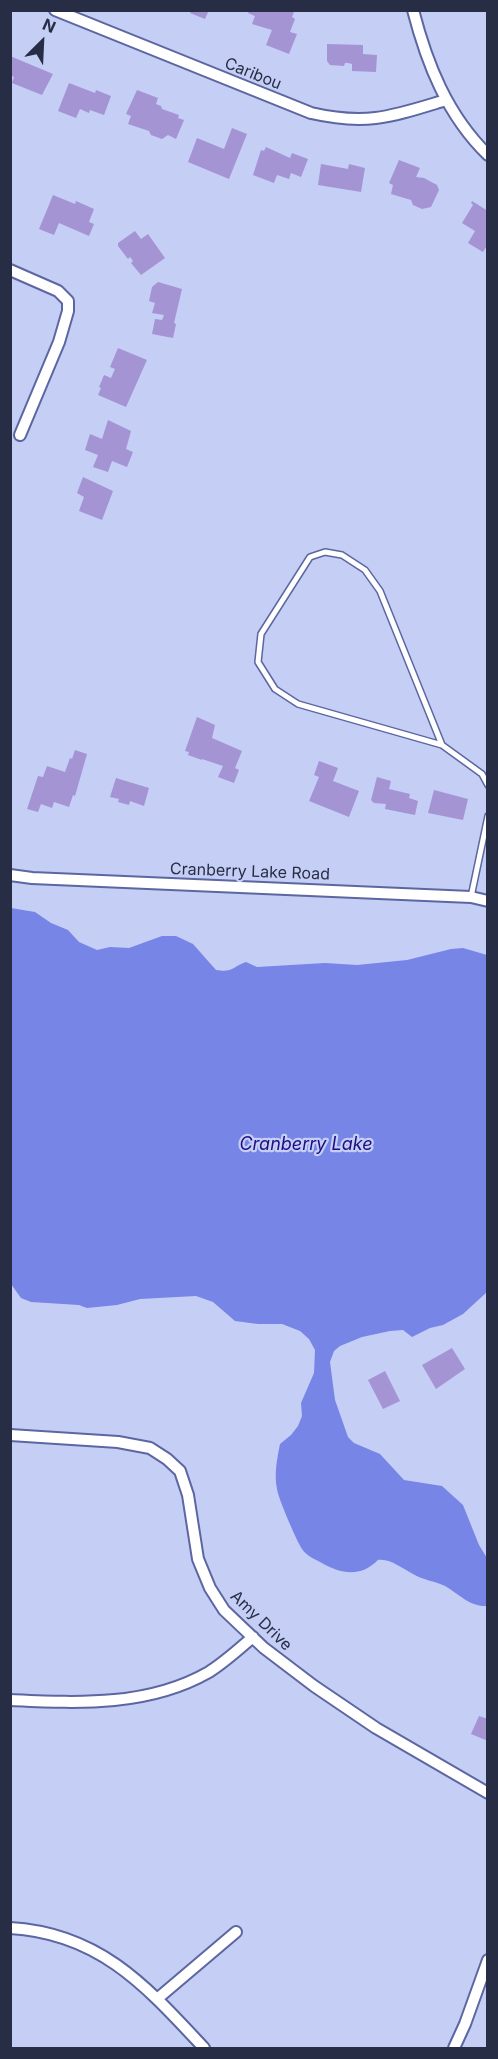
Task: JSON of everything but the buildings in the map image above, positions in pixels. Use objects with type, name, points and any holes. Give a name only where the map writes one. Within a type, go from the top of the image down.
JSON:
[{"type":"street","name":"Caribou","points":[[55,10],[311,113],[336,118],[366,120],[392,117],[446,100]]},
{"type":"street","points":[[413,10],[429,61],[446,100],[465,131],[488,155]]},
{"type":"street","points":[[10,270],[58,291],[68,301],[68,311],[58,342],[20,435]]},
{"type":"street","name":"Cranberry Lake Road","points":[[10,875],[32,878],[471,897],[488,901]]},
{"type":"street","name":"Amy Drive","points":[[10,1435],[118,1442],[150,1448],[167,1459],[180,1471],[186,1487],[198,1558],[210,1588],[225,1610],[264,1648],[314,1686],[376,1728],[488,1794]]},
{"type":"street","points":[[10,1700],[83,1703],[146,1696],[172,1690],[211,1671],[253,1637]]},
{"type":"street","points":[[10,1928],[43,1932],[70,1940],[118,1965],[158,1999],[204,2049]]},
{"type":"street","points":[[158,1999],[236,1932]]},
{"type":"street","points":[[454,2049],[488,1960]]},
{"type":"lane","points":[[442,745],[380,591],[365,570],[342,555],[325,552],[310,557],[261,634],[258,662],[275,689],[298,704],[442,745],[483,774],[488,785]]},
{"type":"lane","points":[[471,897],[488,816]]},
{"type":"water","name":"Cranberry Lake","points":[[11,908],[35,912],[51,923],[68,930],[79,942],[97,950],[110,947],[129,948],[162,936],[176,936],[193,944],[216,970],[222,971],[246,962],[257,967],[325,963],[357,965],[407,960],[463,948],[487,955],[487,1292],[463,1314],[443,1325],[430,1328],[412,1337],[403,1330],[362,1337],[340,1346],[334,1351],[330,1362],[335,1400],[348,1437],[354,1443],[380,1454],[404,1480],[442,1486],[463,1505],[479,1545],[487,1558],[487,1606],[470,1602],[445,1586],[417,1576],[387,1561],[378,1560],[364,1570],[350,1572],[335,1569],[315,1560],[302,1549],[281,1501],[276,1478],[280,1444],[298,1426],[302,1416],[301,1403],[314,1373],[315,1350],[309,1339],[300,1331],[282,1324],[235,1321],[213,1302],[196,1296],[140,1299],[117,1305],[87,1308],[79,1305],[31,1302],[21,1298],[11,1284]]}]
